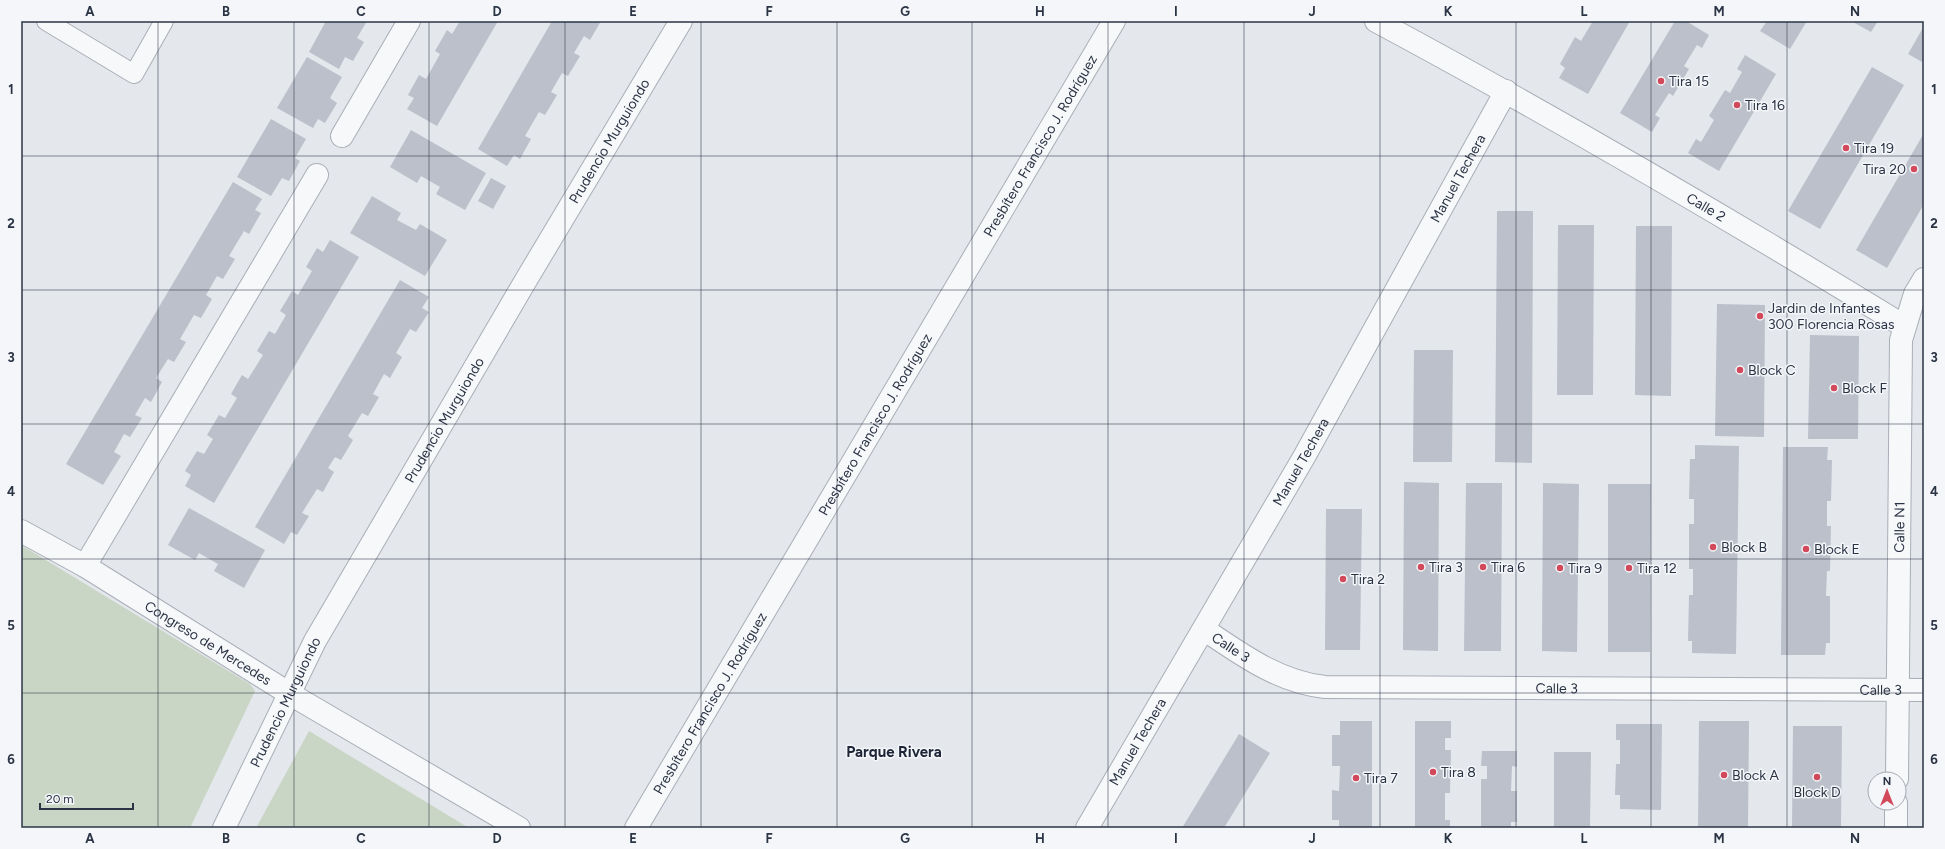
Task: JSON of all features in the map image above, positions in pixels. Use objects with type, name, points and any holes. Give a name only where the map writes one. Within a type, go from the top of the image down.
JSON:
[{"type":"street","points":[[342,136],[409,21]]},
{"type":"street","name":"Prudencio Murguiondo","points":[[224,828],[323,627],[526,280],[681,21]]},
{"type":"street","name":"Presbítero Francisco J. Rodríguez","points":[[636,828],[1114,21]]},
{"type":"street","name":"Calle 2","points":[[1376,21],[1506,91],[1788,255],[1904,326]]},
{"type":"street","name":"Manuel Techera","points":[[1087,828],[1304,457],[1506,91]]},
{"type":"street","points":[[85,566],[317,175]]},
{"type":"street","name":"Calle N1","points":[[1897,771],[1901,340],[1904,326],[1915,294],[1924,279]]},
{"type":"street","name":"Congreso de Mercedes","points":[[21,531],[85,566],[290,694],[519,828]]},
{"type":"street","name":"Calle 3","points":[[1204,630],[1254,662],[1290,680],[1325,687],[1924,690]]},
{"type":"street","points":[[1896,811],[1896,828]]},
{"type":"lane","points":[[46,21],[134,74],[164,21]]},
{"type":"green space","points":[[21,545],[250,684],[255,691],[190,828],[21,828]]},
{"type":"green space","points":[[309,731],[469,828],[256,828]]},
{"type":"building","points":[[326,21],[367,21],[357,38],[364,42],[353,61],[345,57],[339,69],[309,52]]},
{"type":"building","points":[[460,21],[498,21],[437,126],[407,109],[414,98],[408,95],[419,75],[426,79],[440,54],[435,51],[447,30],[452,34]]},
{"type":"building","points":[[552,21],[601,21],[590,40],[584,36],[574,53],[580,56],[568,76],[562,73],[551,92],[557,95],[545,115],[539,112],[525,136],[531,139],[520,159],[514,155],[507,166],[478,149]]},
{"type":"building","points":[[1593,21],[1630,21],[1588,94],[1559,78],[1565,68],[1560,64],[1575,37],[1581,41]]},
{"type":"building","name":"Tira 15","points":[[1675,21],[1686,21],[1709,35],[1702,48],[1697,45],[1684,66],[1689,69],[1673,96],[1669,93],[1655,115],[1660,118],[1652,132],[1620,113]]},
{"type":"building","points":[[1767,21],[1807,21],[1790,49],[1760,31]]},
{"type":"building","points":[[1851,21],[1878,21],[1871,32]]},
{"type":"building","points":[[1924,26],[1924,63],[1908,54]]},
{"type":"building","name":"Tira 16","points":[[1745,55],[1776,74],[1719,171],[1688,153],[1696,139],[1701,142],[1714,120],[1709,116],[1725,90],[1730,93],[1742,72],[1737,69]]},
{"type":"building","points":[[307,57],[342,77],[330,98],[337,103],[325,123],[318,119],[313,128],[277,108]]},
{"type":"building","name":"Tira 19","points":[[1872,67],[1904,85],[1820,229],[1788,211]]},
{"type":"building","points":[[271,119],[306,139],[295,158],[300,161],[289,181],[282,178],[271,196],[237,177]]},
{"type":"building","points":[[411,130],[486,173],[465,210],[436,194],[440,187],[421,176],[417,183],[390,167]]},
{"type":"building","name":"Tira 20","points":[[1924,133],[1924,204],[1887,268],[1856,250]]},
{"type":"building","points":[[491,178],[506,186],[493,209],[478,201]]},
{"type":"building","points":[[233,182],[262,199],[255,210],[261,213],[249,234],[244,231],[229,256],[235,259],[223,279],[217,276],[206,295],[212,299],[201,318],[194,315],[180,339],[186,342],[174,362],[168,359],[156,378],[162,382],[151,402],[145,398],[135,415],[142,418],[130,437],[124,434],[114,452],[121,456],[103,485],[66,464]]},
{"type":"building","points":[[372,196],[401,213],[397,220],[416,230],[420,224],[447,240],[425,276],[350,233]]},
{"type":"building","points":[[1497,211],[1533,211],[1532,463],[1495,462]]},
{"type":"building","points":[[1558,225],[1594,225],[1593,395],[1557,395]]},
{"type":"building","points":[[1636,226],[1672,226],[1671,396],[1635,395]]},
{"type":"building","points":[[330,240],[359,257],[214,503],[185,486],[191,475],[185,471],[197,451],[204,454],[213,439],[207,435],[219,415],[225,418],[237,398],[231,394],[242,375],[248,379],[263,355],[257,351],[269,331],[275,334],[286,315],[280,311],[292,291],[298,295],[312,271],[306,267],[317,248],[323,252]]},
{"type":"building","points":[[400,280],[429,297],[422,308],[429,312],[416,332],[410,329],[396,353],[402,357],[390,378],[384,374],[373,394],[379,397],[368,416],[362,413],[348,436],[353,440],[341,460],[335,457],[328,468],[334,472],[323,492],[317,489],[302,513],[309,516],[297,535],[291,532],[284,544],[255,527]]},
{"type":"building","name":"Block C","points":[[1717,304],[1765,305],[1764,437],[1715,436]]},
{"type":"building","name":"Block F","points":[[1810,335],[1859,336],[1858,439],[1808,439]]},
{"type":"building","points":[[1414,350],[1453,350],[1452,462],[1413,462]]},
{"type":"building","name":"Block B","points":[[1695,445],[1739,446],[1736,654],[1692,653],[1692,641],[1688,641],[1689,595],[1693,595],[1693,569],[1689,569],[1689,524],[1694,524],[1694,499],[1689,499],[1690,459],[1695,459]]},
{"type":"building","name":"Block E","points":[[1783,447],[1828,447],[1827,460],[1832,460],[1831,501],[1827,501],[1827,526],[1831,526],[1830,571],[1827,571],[1826,596],[1830,596],[1830,643],[1826,643],[1825,655],[1781,655]]},
{"type":"building","name":"Tira 3","points":[[1404,482],[1439,483],[1438,651],[1403,650]]},
{"type":"building","name":"Tira 6","points":[[1466,483],[1502,483],[1501,651],[1464,651]]},
{"type":"building","name":"Tira 9","points":[[1543,483],[1579,484],[1577,652],[1542,651]]},
{"type":"building","name":"Tira 12","points":[[1608,484],[1651,484],[1650,652],[1608,652]]},
{"type":"building","points":[[189,508],[265,550],[244,588],[214,571],[218,564],[199,553],[195,560],[168,545]]},
{"type":"building","name":"Tira 2","points":[[1326,509],[1362,509],[1360,650],[1325,650]]},
{"type":"building","name":"Tira 7","points":[[1340,721],[1372,721],[1372,828],[1339,828],[1339,820],[1332,820],[1332,790],[1339,791],[1340,766],[1332,766],[1332,735],[1340,735]]},
{"type":"building","name":"Tira 8","points":[[1415,721],[1451,721],[1451,738],[1445,738],[1445,750],[1451,750],[1450,793],[1445,793],[1445,820],[1450,820],[1450,828],[1415,828]]},
{"type":"building","name":"Block A","points":[[1699,721],[1749,721],[1748,828],[1698,828]]},
{"type":"building","points":[[1616,724],[1662,724],[1661,810],[1620,809],[1620,795],[1615,795],[1616,764],[1620,764],[1620,740],[1616,740]]},
{"type":"building","name":"Block D","points":[[1793,726],[1842,726],[1841,828],[1792,828]]},
{"type":"building","points":[[1239,734],[1270,753],[1224,828],[1182,828]]},
{"type":"building","points":[[1482,751],[1517,751],[1517,767],[1512,766],[1511,791],[1517,791],[1517,822],[1511,822],[1511,828],[1481,828],[1481,779],[1487,779],[1487,766],[1481,766]]},
{"type":"building","points":[[1554,752],[1591,752],[1590,828],[1554,828]]},
{"type":"place","name":"Tira 15","points":[[1661,81]]},
{"type":"place","name":"Tira 16","points":[[1737,105]]},
{"type":"place","name":"Tira 19","points":[[1846,148]]},
{"type":"place","name":"Tira 20","points":[[1914,169]]},
{"type":"place","name":"Jardin de Infantes 300 Florencia Rosas","points":[[1760,316]]},
{"type":"place","name":"Block C","points":[[1740,370]]},
{"type":"place","name":"Block F","points":[[1834,388]]},
{"type":"place","name":"Block B","points":[[1713,547]]},
{"type":"place","name":"Block E","points":[[1806,549]]},
{"type":"place","name":"Tira 3","points":[[1421,567]]},
{"type":"place","name":"Tira 6","points":[[1483,567]]},
{"type":"place","name":"Tira 9","points":[[1560,568]]},
{"type":"place","name":"Tira 12","points":[[1629,568]]},
{"type":"place","name":"Tira 2","points":[[1343,579]]},
{"type":"place","name":"Tira 8","points":[[1433,772]]},
{"type":"place","name":"Block A","points":[[1724,775]]},
{"type":"place","name":"Block D","points":[[1817,777]]},
{"type":"place","name":"Tira 7","points":[[1356,778]]},
{"type":"district","name":"Parque Rivera","points":[[894,752]]}]
